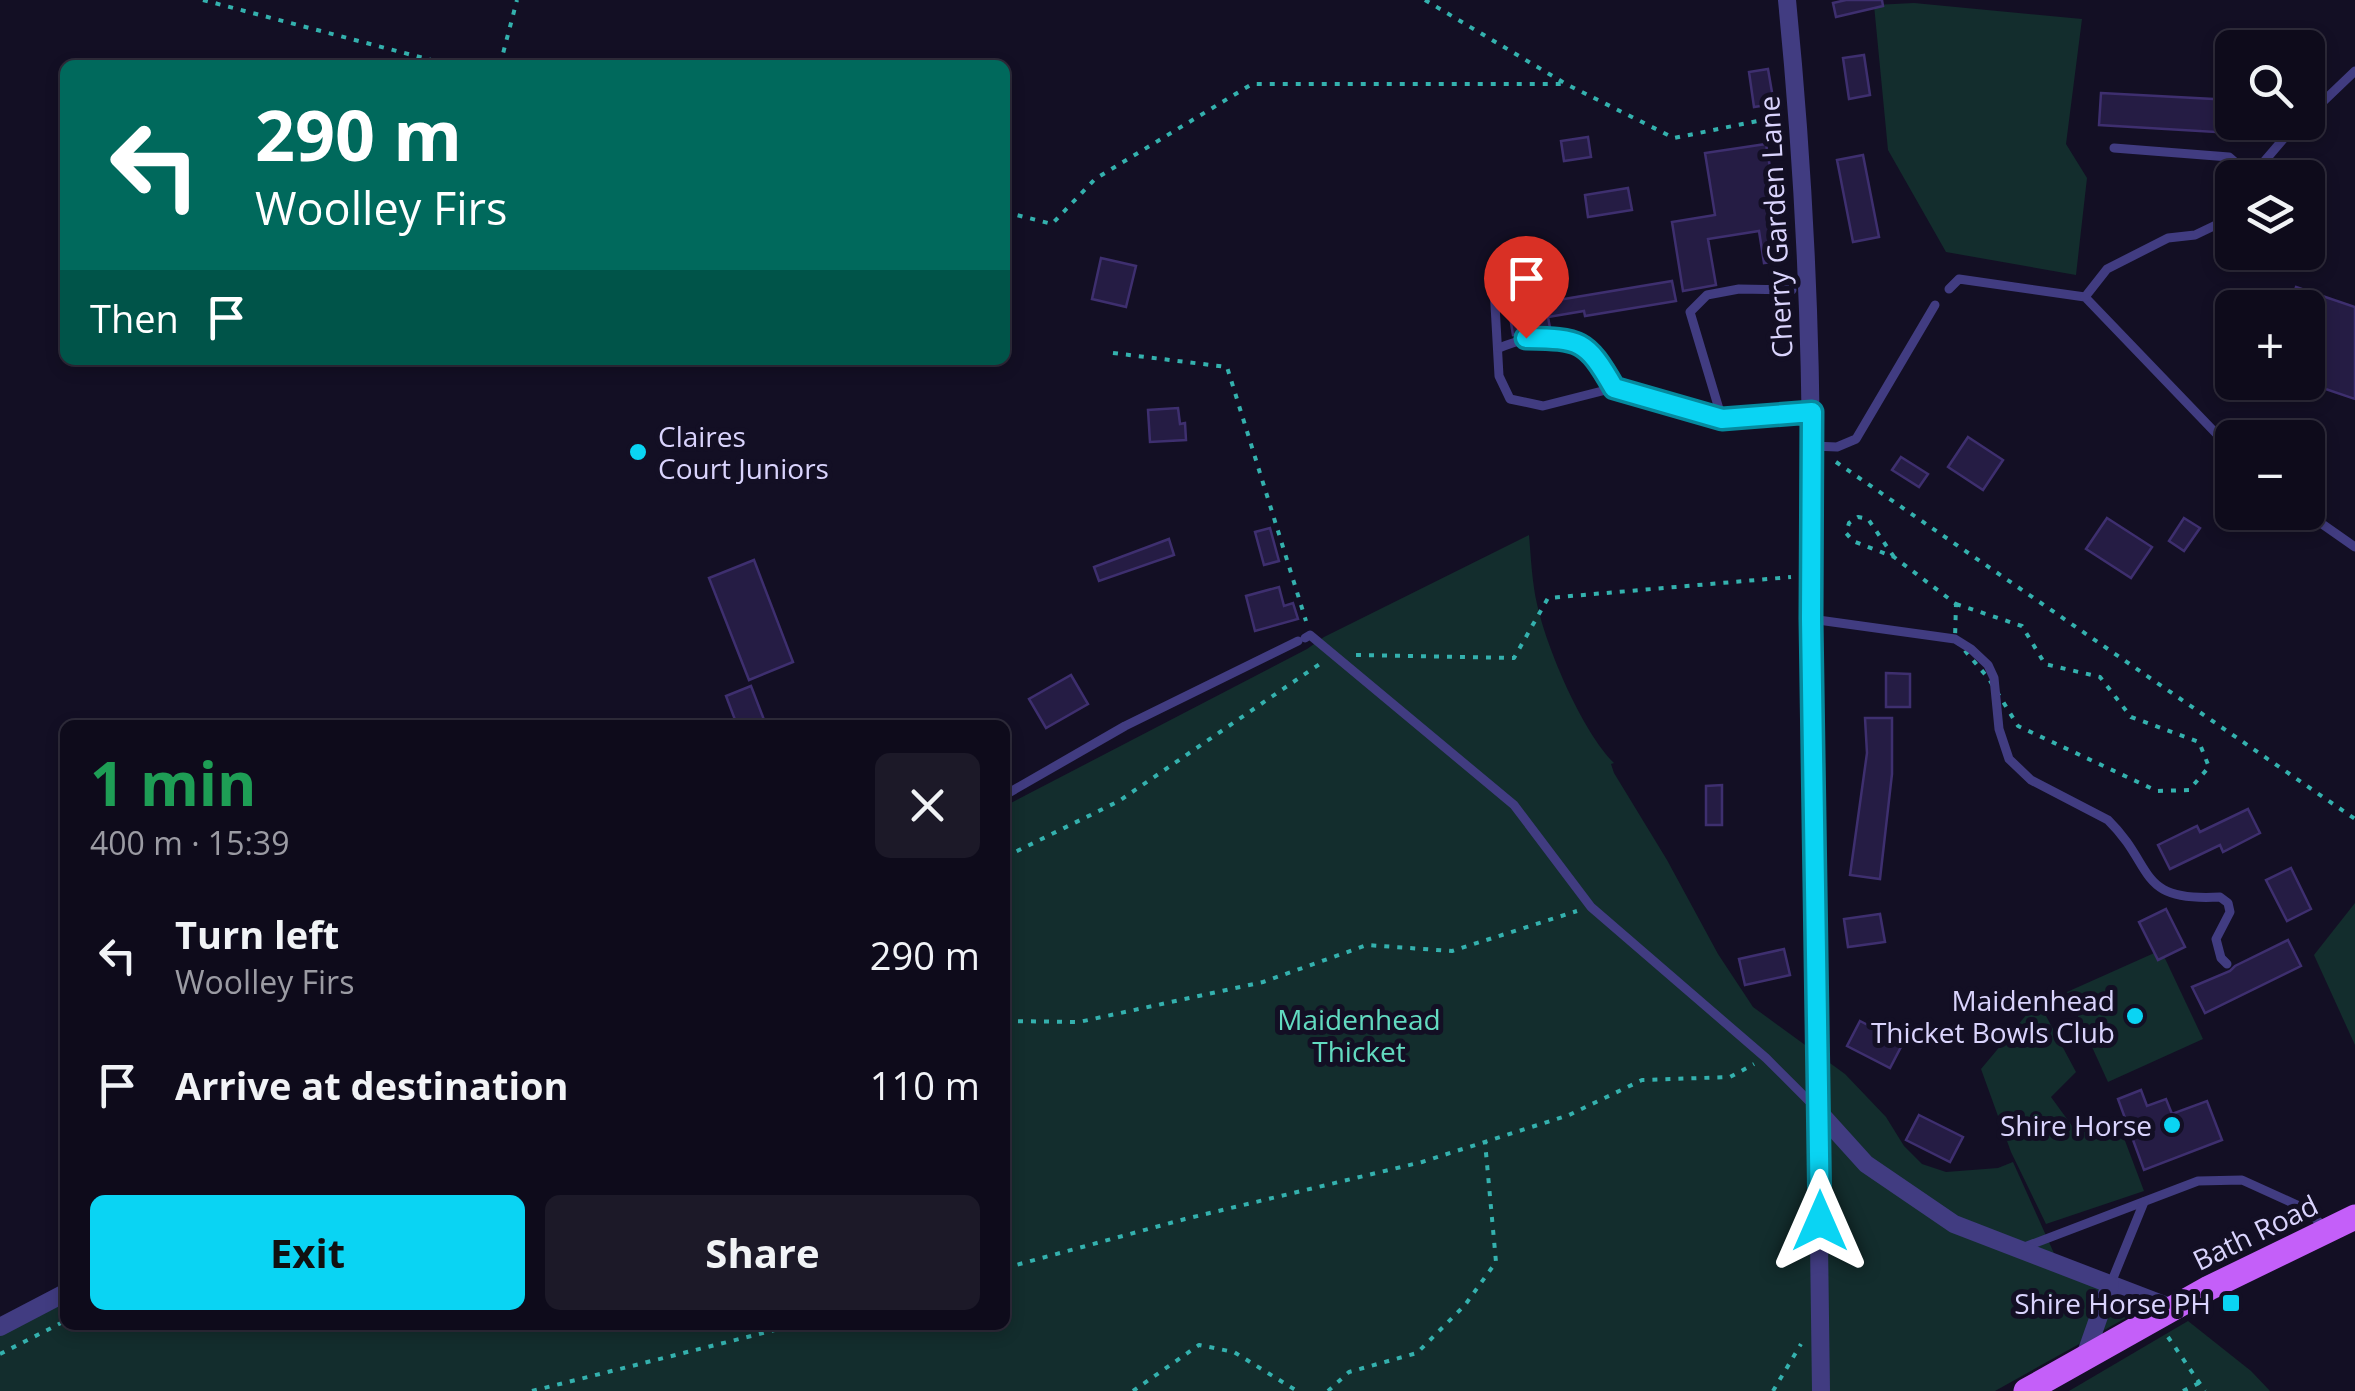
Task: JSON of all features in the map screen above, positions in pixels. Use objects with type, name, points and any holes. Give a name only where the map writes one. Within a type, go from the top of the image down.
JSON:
[{"type":"main road","name":"Bath Road","points":[[2026,1391],[2163,1313],[2355,1217]]},
{"type":"street","name":"Cherry Garden Lane","points":[[1787,0],[1798,113],[1813,446],[1810,576],[1821,1391]]},
{"type":"street","points":[[1819,1112],[1866,1164],[1954,1224],[2110,1285],[2163,1313]]},
{"type":"street","points":[[2085,1356],[2110,1285]]},
{"type":"street","points":[[0,1327],[60,1296]]},
{"type":"lane","points":[[2325,100],[2355,71]]},
{"type":"lane","points":[[2266,160],[2283,140]]},
{"type":"lane","points":[[2114,148],[2230,160]]},
{"type":"lane","points":[[2085,297],[2107,269],[2168,238],[2195,235],[2215,225]]},
{"type":"lane","points":[[1949,289],[1959,279],[1979,280],[2085,297],[2215,432]]},
{"type":"lane","points":[[1494,287],[1500,376],[1510,399],[1542,406],[1614,388],[1722,419],[1812,412]]},
{"type":"lane","points":[[1722,419],[1690,312],[1707,294],[1739,289],[1792,290]]},
{"type":"lane","points":[[1813,446],[1836,447],[1856,439],[1935,305]]},
{"type":"lane","points":[[1499,348],[1526,338],[1572,338],[1596,358],[1614,388]]},
{"type":"lane","points":[[2325,526],[2355,547]]},
{"type":"lane","points":[[1811,619],[1955,639],[1980,655],[1988,665],[1995,689],[2002,743],[2017,769],[2108,820],[2152,883],[2163,892],[2178,897],[2220,897],[2228,903],[2230,912],[2216,939],[2217,949],[2227,964]]},
{"type":"lane","points":[[1010,792],[1124,726],[1304,638],[1334,654],[1514,806],[1590,907],[1766,1058],[1819,1112]]},
{"type":"lane","points":[[2015,1251],[2198,1181],[2242,1180],[2308,1210],[2326,1230]]},
{"type":"lane","points":[[2110,1285],[2144,1202]]},
{"type":"path","points":[[203,0],[431,60]]},
{"type":"path","points":[[501,60],[517,0]]},
{"type":"path","points":[[1425,0],[1566,84],[1674,138],[1798,113]]},
{"type":"path","points":[[1010,213],[1052,224],[1095,179],[1252,84],[1566,84]]},
{"type":"path","points":[[1112,353],[1227,367],[1304,638]]},
{"type":"path","points":[[1813,446],[2355,819]]},
{"type":"path","points":[[1894,557],[1868,520],[1858,517],[1850,523],[1846,533],[1853,542],[1894,557],[1956,604],[2022,626],[2045,664],[2100,677],[2131,718],[2199,742],[2210,766],[2189,790],[2157,791],[2018,726],[1995,689],[1955,639],[1956,604]]},
{"type":"path","points":[[1010,856],[1119,801],[1334,654],[1514,658],[1548,598],[1810,576]]},
{"type":"path","points":[[1010,1021],[1079,1022],[1263,982],[1368,945],[1452,951],[1590,907]]},
{"type":"path","points":[[1010,1267],[1185,1219],[1422,1162],[1569,1115],[1642,1080],[1730,1077],[1766,1058]]},
{"type":"path","points":[[1328,1391],[1349,1372],[1417,1353],[1465,1305],[1496,1262],[1485,1142]]},
{"type":"path","points":[[2163,1313],[2205,1391]]},
{"type":"path","points":[[0,1354],[60,1324]]},
{"type":"path","points":[[532,1391],[775,1330]]},
{"type":"path","points":[[1773,1391],[1808,1334],[1821,1330]]},
{"type":"path","points":[[1133,1391],[1199,1345],[1234,1352],[1297,1391]]},
{"type":"path","points":[[2183,1391],[2199,1383]]},
{"type":"green space","points":[[1914,3],[2082,19],[2066,144],[2087,178],[2076,275],[1946,252],[1888,150],[1874,5]]},
{"type":"green space","name":"Maidenhead Thicket","points":[[1529,535],[1537,604],[1567,688],[1590,731],[1614,763],[1614,773],[1718,954],[1753,1007],[1845,1074],[1886,1117],[1904,1146],[1922,1164],[1946,1172],[1998,1168],[2013,1162],[2057,1260],[2156,1297],[2142,1309],[1995,1391],[0,1391],[0,1335],[60,1304],[60,1330],[1010,1330],[1010,803],[1324,637]]},
{"type":"green space","points":[[2355,903],[2355,1045],[2314,955]]},
{"type":"green space","name":"Maidenhead Thicket Bowls Club","points":[[2161,950],[2203,1039],[2108,1082],[2067,992]]},
{"type":"green space","points":[[2038,1001],[2076,1072],[2051,1097],[2075,1130],[2116,1117],[2144,1191],[2046,1224],[2011,1152],[1981,1069]]},
{"type":"green space","points":[[2188,1321],[2270,1391],[2069,1391]]},
{"type":"building","points":[[1882,0],[1883,6],[1836,17],[1833,3]]},
{"type":"building","points":[[1864,55],[1870,95],[1849,99],[1843,58]]},
{"type":"building","points":[[1768,69],[1774,104],[1754,107],[1749,72]]},
{"type":"building","points":[[2101,93],[2215,99],[2215,132],[2099,125]]},
{"type":"building","points":[[1588,137],[1591,157],[1564,161],[1561,141]]},
{"type":"building","points":[[1766,144],[1786,260],[1764,263],[1759,231],[1708,239],[1716,285],[1683,291],[1672,222],[1715,215],[1705,153]]},
{"type":"building","points":[[1863,155],[1879,237],[1853,242],[1837,160]]},
{"type":"building","points":[[1628,188],[1632,210],[1588,217],[1585,195]]},
{"type":"building","points":[[1101,258],[1136,266],[1126,307],[1092,299]]},
{"type":"building","points":[[1554,278],[1558,300],[1672,281],[1676,301],[1585,316],[1584,311],[1548,317],[1550,328],[1513,335],[1505,286]]},
{"type":"building","points":[[2325,297],[2355,307],[2355,399],[2325,389]]},
{"type":"building","points":[[1178,408],[1180,424],[1185,423],[1186,440],[1150,442],[1148,410]]},
{"type":"building","points":[[1968,437],[2003,460],[1983,490],[1948,467]]},
{"type":"building","points":[[1901,457],[1928,474],[1919,487],[1892,470]]},
{"type":"building","points":[[2107,518],[2152,547],[2131,578],[2086,549]]},
{"type":"building","points":[[2184,518],[2200,528],[2184,551],[2169,541]]},
{"type":"building","points":[[1270,528],[1279,561],[1264,565],[1255,532]]},
{"type":"building","points":[[1169,539],[1174,555],[1099,581],[1094,567]]},
{"type":"building","points":[[754,560],[793,662],[749,680],[709,578]]},
{"type":"building","points":[[1279,587],[1284,606],[1293,603],[1298,619],[1255,631],[1246,596]]},
{"type":"building","points":[[1886,673],[1910,674],[1910,707],[1886,707]]},
{"type":"building","points":[[1071,675],[1088,704],[1046,728],[1029,699]]},
{"type":"building","points":[[751,686],[764,720],[735,720],[726,696]]},
{"type":"building","points":[[1865,718],[1892,718],[1892,774],[1880,879],[1850,875],[1867,753]]},
{"type":"building","points":[[1722,785],[1722,825],[1706,825],[1706,786]]},
{"type":"building","points":[[2248,809],[2260,833],[2223,852],[2220,845],[2170,869],[2158,845],[2197,826],[2200,832]]},
{"type":"building","points":[[2291,868],[2311,909],[2287,921],[2266,880]]},
{"type":"building","points":[[2166,909],[2185,947],[2158,960],[2139,922]]},
{"type":"building","points":[[1880,914],[1885,942],[1848,947],[1844,919]]},
{"type":"building","points":[[2288,940],[2301,966],[2205,1013],[2192,987]]},
{"type":"building","points":[[1784,949],[1790,975],[1745,985],[1739,959]]},
{"type":"building","points":[[1860,1021],[1903,1043],[1890,1068],[1847,1046]]},
{"type":"building","name":"Shire Horse","points":[[2141,1090],[2147,1106],[2166,1099],[2172,1114],[2207,1101],[2222,1140],[2144,1170],[2118,1099]]},
{"type":"building","points":[[1919,1115],[1963,1137],[1950,1162],[1906,1140]]},
{"type":"place","name":"Claires Court Juniors","points":[[638,452]]},
{"type":"place","name":"Maidenhead Thicket Bowls Club","points":[[2135,1016]]},
{"type":"place","name":"Shire Horse","points":[[2172,1125]]},
{"type":"place","name":"Shire Horse PH","points":[[2231,1303]]},
{"type":"route","points":[[1526,338],[1572,338],[1596,358],[1614,388],[1722,419],[1812,412],[1810,576],[1820,1221]]}]
